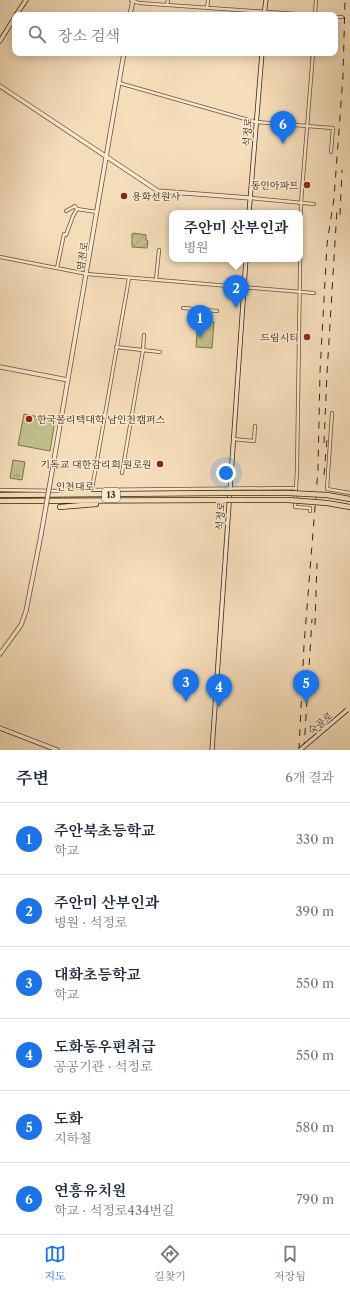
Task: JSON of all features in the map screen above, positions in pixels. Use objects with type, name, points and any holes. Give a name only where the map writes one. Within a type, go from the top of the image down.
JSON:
[{"type":"highway","points":[[65,491],[108,492],[127,495]]},
{"type":"highway","name":"인천대로","points":[[0,495],[288,493],[327,495],[350,499]]},
{"type":"highway","name":"인천대로","points":[[0,501],[288,500],[327,503],[350,507]]},
{"type":"highway","points":[[60,507],[126,501]]},
{"type":"street","points":[[18,12],[26,0]]},
{"type":"street","points":[[130,12],[132,0],[139,3],[253,12]]},
{"type":"street","points":[[167,5],[168,0]]},
{"type":"street","points":[[207,8],[208,0]]},
{"type":"street","points":[[265,12],[266,0]]},
{"type":"street","points":[[315,12],[316,0]]},
{"type":"street","points":[[0,41],[12,22]]},
{"type":"street","points":[[0,31],[4,34]]},
{"type":"street","name":"염전로","points":[[0,654],[21,625],[26,611],[41,535],[87,274],[105,156],[123,56]]},
{"type":"street","name":"석정로","points":[[249,210],[262,56]]},
{"type":"street","points":[[301,210],[313,56]]},
{"type":"street","points":[[118,82],[256,122],[334,128],[331,152]]},
{"type":"street","points":[[0,86],[158,191],[314,204]]},
{"type":"street","points":[[66,211],[75,206],[77,209],[97,212]]},
{"type":"street","points":[[57,268],[64,234],[66,235],[70,222],[77,209]]},
{"type":"street","points":[[156,280],[159,250]]},
{"type":"street","points":[[0,257],[87,274],[314,293]]},
{"type":"street","name":"석정로","points":[[212,750],[246,262]]},
{"type":"street","points":[[300,262],[296,507],[310,508],[310,510]]},
{"type":"street","points":[[92,489],[128,278]]},
{"type":"street","points":[[183,308],[217,311]]},
{"type":"street","points":[[122,473],[143,350],[144,335]]},
{"type":"street","points":[[116,348],[160,352]]},
{"type":"street","points":[[0,367],[68,380]]},
{"type":"street","points":[[332,413],[327,489],[350,494],[350,499]]},
{"type":"street","points":[[233,439],[254,441],[255,426]]},
{"type":"street","points":[[0,490],[65,491],[92,489],[296,488]]},
{"type":"street","name":"숙골로","points":[[300,750],[349,709]]},
{"type":"street","points":[[0,728],[57,750]]},
{"type":"green space","points":[[133,233],[146,235],[146,240],[148,241],[147,248],[132,247]]},
{"type":"green space","points":[[198,321],[214,322],[212,348],[196,347]]},
{"type":"green space","points":[[24,414],[55,420],[50,451],[18,445]]},
{"type":"green space","points":[[13,460],[25,462],[22,480],[10,478]]},
{"type":"railway","points":[[299,750],[304,645],[318,470],[320,372],[327,244],[334,198],[343,76],[345,0]]},
{"type":"railway","points":[[340,215],[342,170]]},
{"type":"railway","points":[[324,443],[337,210]]},
{"type":"railway","points":[[324,475],[327,439]]},
{"type":"railway","points":[[315,625],[317,563]]},
{"type":"railway","points":[[304,749],[312,619]]},
{"type":"place","name":"연흥유치원","points":[[283,144]]},
{"type":"place","name":"동인아파트","points":[[307,185]]},
{"type":"place","name":"용화선원사","points":[[124,196]]},
{"type":"place","name":"주안미 산부인과","points":[[236,308]]},
{"type":"place","name":"드림시티","points":[[307,337]]},
{"type":"place","name":"주안북초등학교","points":[[200,338]]},
{"type":"place","name":"한국폴리텍대학 남인천캠퍼스","points":[[29,419]]},
{"type":"place","name":"기독교 대한감리회 원로원","points":[[160,464]]},
{"type":"place","name":"대화초등학교","points":[[186,702]]},
{"type":"place","name":"도화","points":[[306,703]]},
{"type":"place","name":"도화동우편취급","points":[[219,707]]}]
